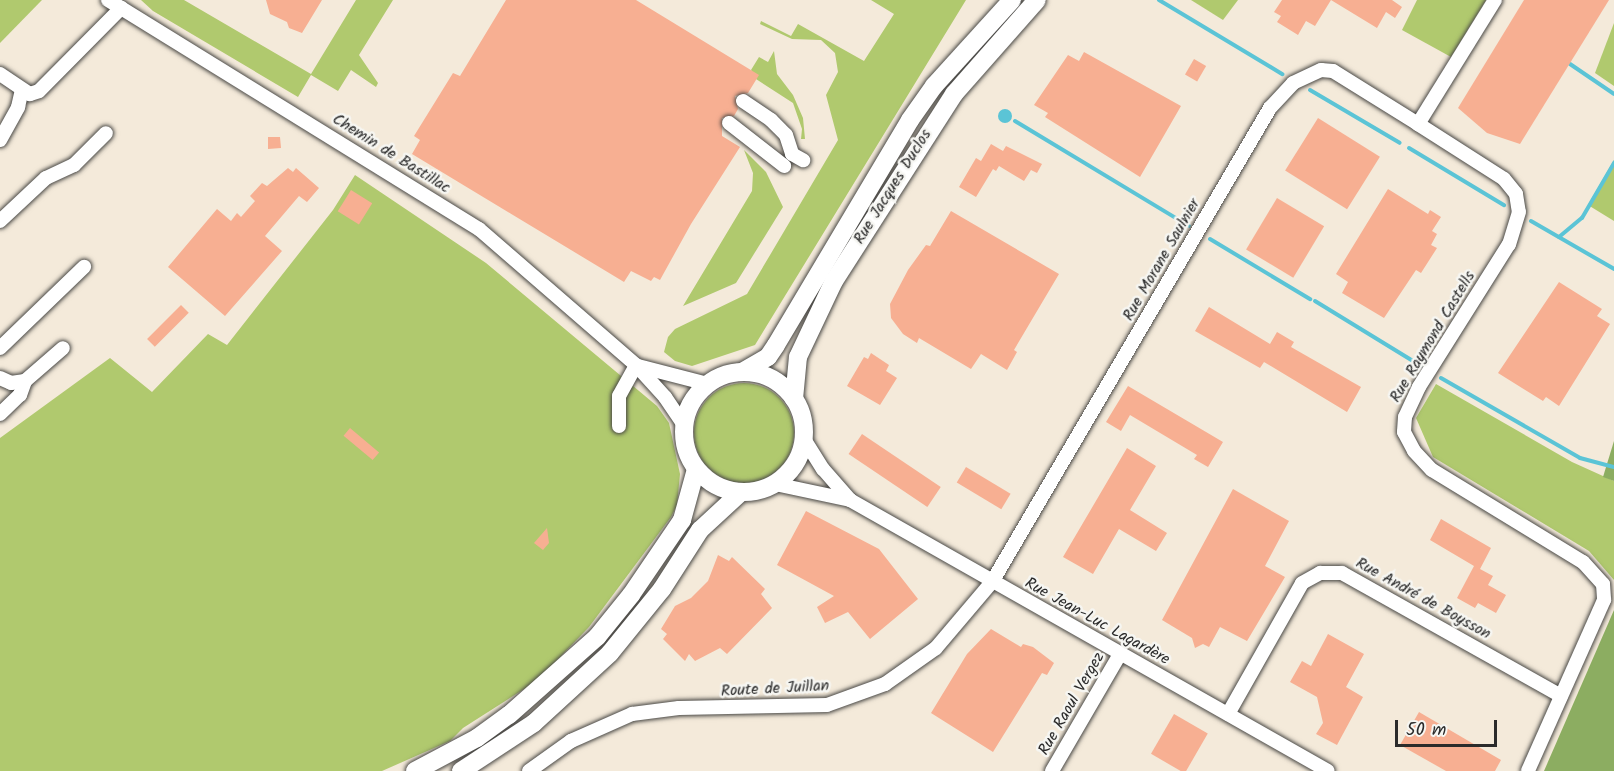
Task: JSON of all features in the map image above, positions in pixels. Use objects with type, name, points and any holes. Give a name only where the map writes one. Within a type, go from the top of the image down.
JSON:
[{"type":"main road","name":"Rue Jacques Duclos","points":[[742,372],[762,362],[776,345],[910,120],[934,86],[1012,0]]},
{"type":"main road","name":"Rue Jacques Duclos","points":[[794,399],[798,357],[834,281],[948,103],[1037,0]]},
{"type":"main road","points":[[460,771],[534,723],[603,660],[662,589],[700,530],[740,493],[775,484],[794,465],[804,439],[801,411],[794,399],[772,379],[742,372],[708,384],[696,395],[684,425],[686,448],[696,469],[708,481],[740,493]]},
{"type":"main road","points":[[415,771],[477,738],[509,715],[597,637],[644,578],[682,520],[696,469]]},
{"type":"street","name":"Chemin de Bastillac","points":[[108,0],[479,229],[636,365],[665,397],[684,425]]},
{"type":"street","points":[[1418,124],[1495,0]]},
{"type":"street","points":[[0,74],[30,94],[39,91],[121,9]]},
{"type":"street","name":"Rue Morane Saulnier","points":[[992,582],[1282,90],[1309,74],[1333,71],[1418,124]]},
{"type":"street","points":[[0,140],[18,107],[22,90]]},
{"type":"street","points":[[743,101],[771,120],[786,135],[792,154],[803,160]]},
{"type":"street","points":[[729,123],[784,166]]},
{"type":"street","name":"Rue Raymond Castells","points":[[1418,124],[1504,179],[1516,194],[1520,208],[1509,244],[1410,405],[1404,432],[1414,451],[1432,470],[1583,561],[1603,584],[1604,600],[1528,771]]},
{"type":"street","points":[[0,221],[46,178],[74,165],[106,133]]},
{"type":"street","points":[[0,348],[84,267]]},
{"type":"street","points":[[0,414],[20,395],[25,381],[63,348]]},
{"type":"street","name":"Chemin de Bastillac","points":[[636,365],[708,384]]},
{"type":"street","points":[[619,426],[619,396],[636,365]]},
{"type":"street","points":[[0,378],[11,383],[25,381]]},
{"type":"street","name":"Rue Jean-Luc Lagardère","points":[[804,439],[823,469],[850,500]]},
{"type":"street","name":"Rue Jean-Luc Lagardère","points":[[775,484],[850,500],[1328,771]]},
{"type":"street","name":"Rue André de Boysson","points":[[1228,714],[1302,583],[1320,573],[1342,573],[1562,696]]},
{"type":"street","name":"Route de Juillan","points":[[529,771],[571,741],[632,714],[679,708],[827,705],[858,697],[885,684],[936,648],[992,582]]},
{"type":"street","name":"Rue Raoul Vergez","points":[[1052,771],[1120,654]]},
{"type":"green space","points":[[0,0],[42,0],[0,43]]},
{"type":"green space","points":[[141,0],[184,0],[311,74],[356,0],[393,0],[359,55],[378,83],[376,87],[351,70],[338,91],[311,75],[298,97],[153,11]]},
{"type":"green space","points":[[871,0],[966,0],[755,345],[692,366],[675,361],[664,352],[668,337],[675,329],[747,294],[838,140],[826,95],[838,72],[835,53],[821,40],[792,39],[760,24],[761,21],[791,36],[798,24],[864,61],[894,14]]},
{"type":"green space","points":[[1191,0],[1238,0],[1223,20]]},
{"type":"green space","points":[[1417,0],[1486,0],[1451,57],[1402,30]]},
{"type":"green space","points":[[1614,23],[1614,86],[1595,73]]},
{"type":"green space","points":[[774,51],[777,74],[793,95],[803,118],[805,139],[801,139],[802,129],[793,103],[756,79],[751,70],[759,57],[768,62]]},
{"type":"green space","points":[[744,150],[766,172],[783,207],[736,283],[683,306],[752,191],[753,173]]},
{"type":"green space","points":[[1614,160],[1614,221],[1588,205]]},
{"type":"green space","points":[[355,175],[486,263],[657,406],[669,423],[680,474],[677,505],[671,517],[589,627],[538,680],[463,728],[450,741],[382,771],[0,771],[0,438],[110,358],[152,392],[208,334],[227,345],[333,210]]},
{"type":"green space","points":[[744,383],[763,387],[780,397],[790,414],[794,433],[790,452],[780,469],[763,479],[744,483],[725,479],[708,469],[698,452],[694,433],[698,414],[708,397],[725,387]]},
{"type":"green space","points":[[1436,384],[1572,462],[1614,481],[1614,580],[1589,551],[1433,457],[1416,418]]},
{"type":"green space","points":[[1614,441],[1614,481],[1603,477]]},
{"type":"green space","points":[[1614,610],[1614,771],[1544,771]]},
{"type":"water","points":[[1002,109],[1008,109],[1012,116],[1008,123],[1002,123],[998,119],[998,113]]},
{"type":"building","points":[[266,0],[322,0],[302,33],[289,28],[287,22],[270,14]]},
{"type":"building","points":[[506,0],[636,0],[759,75],[748,93],[735,96],[738,109],[734,116],[722,118],[722,136],[740,147],[691,224],[660,280],[654,277],[651,281],[631,271],[624,282],[412,154],[420,140],[414,136],[453,73],[460,76]]},
{"type":"building","points":[[1282,0],[1331,0],[1315,26],[1306,21],[1298,35],[1277,22],[1281,16],[1274,12]]},
{"type":"building","points":[[1331,0],[1392,0],[1402,7],[1395,18],[1386,12],[1377,28]]},
{"type":"building","points":[[1524,0],[1609,0],[1520,144],[1487,133],[1458,108]]},
{"type":"building","points":[[1084,52],[1181,106],[1140,177],[1045,117],[1048,113],[1034,105],[1068,55],[1079,61]]},
{"type":"building","points":[[1194,59],[1206,66],[1197,82],[1185,75]]},
{"type":"building","points":[[1318,118],[1380,157],[1347,209],[1285,171]]},
{"type":"building","points":[[268,137],[280,137],[281,148],[268,149]]},
{"type":"building","points":[[991,144],[1003,151],[1006,146],[1042,164],[1037,173],[1031,170],[1024,181],[999,166],[996,171],[993,169],[976,197],[959,187],[976,158],[981,161]]},
{"type":"building","points":[[288,168],[293,172],[296,168],[319,188],[307,202],[299,196],[265,236],[282,251],[225,316],[168,267],[217,209],[231,221],[237,213],[241,217],[255,201],[250,196],[262,183],[267,186]]},
{"type":"building","points":[[1388,189],[1428,214],[1430,210],[1441,217],[1432,231],[1437,234],[1431,245],[1437,248],[1421,273],[1416,270],[1384,318],[1342,293],[1348,282],[1336,274]]},
{"type":"building","points":[[351,190],[372,203],[359,224],[338,211]]},
{"type":"building","points":[[1277,198],[1324,226],[1293,278],[1246,249]]},
{"type":"building","points":[[951,211],[1059,274],[1014,350],[1017,352],[1007,370],[981,354],[971,369],[919,338],[917,343],[903,334],[891,318],[890,304],[908,270],[926,245],[930,246]]},
{"type":"building","points":[[1559,282],[1602,309],[1597,316],[1610,324],[1559,406],[1546,397],[1543,401],[1498,373]]},
{"type":"building","points":[[181,305],[189,313],[155,347],[147,339]]},
{"type":"building","points":[[1209,307],[1270,344],[1277,332],[1294,342],[1291,347],[1361,387],[1347,412],[1264,362],[1260,368],[1195,331]]},
{"type":"building","points":[[871,353],[889,365],[886,371],[897,378],[880,405],[847,386],[864,357],[868,359]]},
{"type":"building","points":[[1128,386],[1223,442],[1208,467],[1194,459],[1197,455],[1130,415],[1121,431],[1106,422]]},
{"type":"building","points":[[350,428],[379,452],[373,460],[344,436]]},
{"type":"building","points":[[862,434],[941,487],[927,507],[849,454]]},
{"type":"building","points":[[1127,448],[1156,466],[1130,510],[1167,533],[1156,551],[1119,529],[1093,574],[1063,557]]},
{"type":"building","points":[[966,467],[1011,494],[1001,509],[957,482]]},
{"type":"building","points":[[1233,489],[1289,521],[1265,566],[1285,577],[1247,641],[1220,627],[1209,647],[1203,644],[1195,648],[1192,638],[1162,620]]},
{"type":"building","points":[[806,511],[879,549],[918,599],[870,639],[848,612],[825,623],[817,607],[834,596],[777,565]]},
{"type":"building","points":[[1441,519],[1491,548],[1480,569],[1493,576],[1488,585],[1506,595],[1496,613],[1478,603],[1475,608],[1457,598],[1474,566],[1430,540]]},
{"type":"building","points":[[547,528],[549,543],[543,550],[534,543]]},
{"type":"building","points":[[718,555],[729,561],[732,557],[765,589],[761,594],[772,608],[727,654],[720,648],[695,661],[689,654],[685,661],[663,639],[667,634],[661,629],[675,606],[691,598],[708,581]]},
{"type":"building","points":[[991,629],[1021,647],[1023,644],[1033,647],[1054,663],[1047,675],[1042,673],[993,752],[931,713],[967,654]]},
{"type":"building","points":[[1328,634],[1364,654],[1346,687],[1363,697],[1337,745],[1316,734],[1323,723],[1317,697],[1290,682],[1302,661],[1311,666]]},
{"type":"building","points":[[1419,712],[1501,760],[1495,771],[1446,771],[1400,745]]},
{"type":"building","points":[[1174,714],[1208,734],[1186,771],[1181,771],[1151,754]]},
{"type":"waterway","points":[[1159,0],[1282,74]]},
{"type":"waterway","points":[[1570,64],[1614,94]]},
{"type":"waterway","points":[[1310,90],[1400,143]]},
{"type":"waterway","points":[[1015,121],[1189,226]]},
{"type":"waterway","points":[[1409,148],[1504,205]]},
{"type":"waterway","points":[[1559,237],[1582,218],[1614,163]]},
{"type":"waterway","points":[[1531,221],[1614,269]]},
{"type":"waterway","points":[[1210,239],[1310,299]]},
{"type":"waterway","points":[[1315,301],[1421,366]]},
{"type":"waterway","points":[[1441,378],[1580,458],[1614,467]]}]
